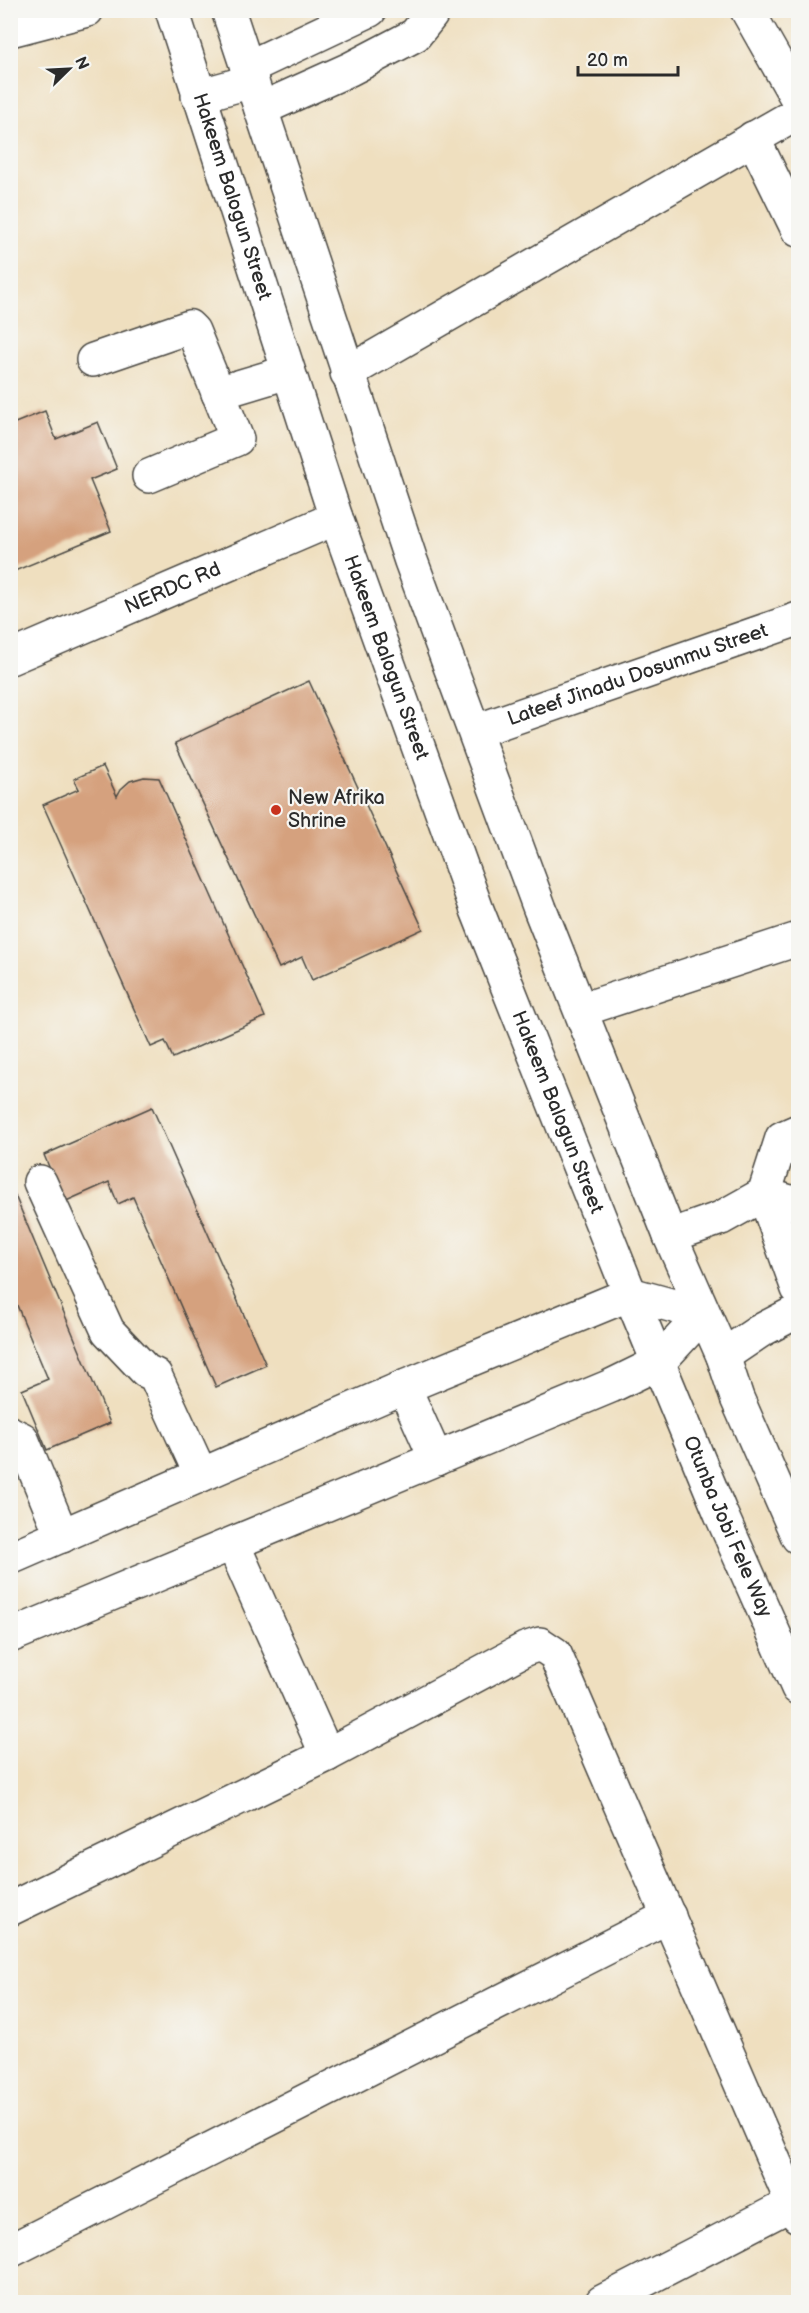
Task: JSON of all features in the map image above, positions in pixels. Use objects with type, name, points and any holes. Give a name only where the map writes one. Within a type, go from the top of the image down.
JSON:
[{"type":"street","points":[[10,30],[87,10]]},
{"type":"street","name":"Hakeem Balogun Street","points":[[172,10],[336,518],[477,910],[658,1363]]},
{"type":"street","points":[[228,10],[411,561],[476,731],[540,909],[670,1236],[723,1356],[737,1398],[798,1537]]},
{"type":"street","points":[[253,86],[370,10]]},
{"type":"street","points":[[198,96],[350,69],[416,35],[431,15],[429,10]]},
{"type":"street","points":[[747,10],[798,100]]},
{"type":"street","points":[[347,373],[798,113]]},
{"type":"street","points":[[753,138],[798,230]]},
{"type":"street","points":[[93,360],[189,327],[193,331],[237,439],[149,476]]},
{"type":"street","points":[[218,393],[288,372]]},
{"type":"street","name":"NERDC Rd","points":[[10,658],[336,518]]},
{"type":"street","name":"Lateef Jinadu Dosunmu Street","points":[[476,731],[798,620]]},
{"type":"street","points":[[581,1010],[798,939]]},
{"type":"street","points":[[798,1131],[782,1138],[764,1194],[798,1289]]},
{"type":"street","points":[[40,1182],[108,1331],[146,1371],[155,1375],[201,1475]]},
{"type":"street","points":[[670,1236],[721,1218],[764,1194],[793,1203],[798,1201]]},
{"type":"street","points":[[10,1558],[404,1387],[630,1294],[703,1314]]},
{"type":"street","points":[[723,1356],[760,1331],[798,1311]]},
{"type":"street","points":[[10,1636],[611,1386],[658,1363],[703,1314]]},
{"type":"street","name":"Otunba Jobi Fele Way","points":[[658,1363],[798,1688]]},
{"type":"street","points":[[404,1387],[436,1459]]},
{"type":"street","points":[[10,1433],[22,1439],[62,1536]]},
{"type":"street","points":[[233,1544],[327,1755]]},
{"type":"street","points":[[10,1909],[327,1755],[525,1649],[540,1644],[555,1654],[796,2210],[602,2302]]},
{"type":"street","points":[[10,2251],[669,1916]]},
{"type":"building","points":[[45,411],[56,439],[98,422],[117,469],[90,480],[111,531],[10,573],[10,425]]},
{"type":"building","points":[[309,681],[423,929],[312,980],[302,957],[279,968],[175,743]]},
{"type":"building","points":[[103,766],[117,796],[130,781],[144,777],[159,778],[265,1017],[173,1058],[165,1041],[151,1047],[43,805],[79,789],[74,779]]},
{"type":"building","points":[[152,1107],[266,1365],[216,1387],[133,1197],[118,1204],[109,1182],[64,1202],[44,1155]]},
{"type":"building","points":[[11,1186],[110,1423],[47,1450],[22,1390],[48,1379],[11,1291]]},
{"type":"place","name":"New Afrika Shrine","points":[[276,810]]}]
